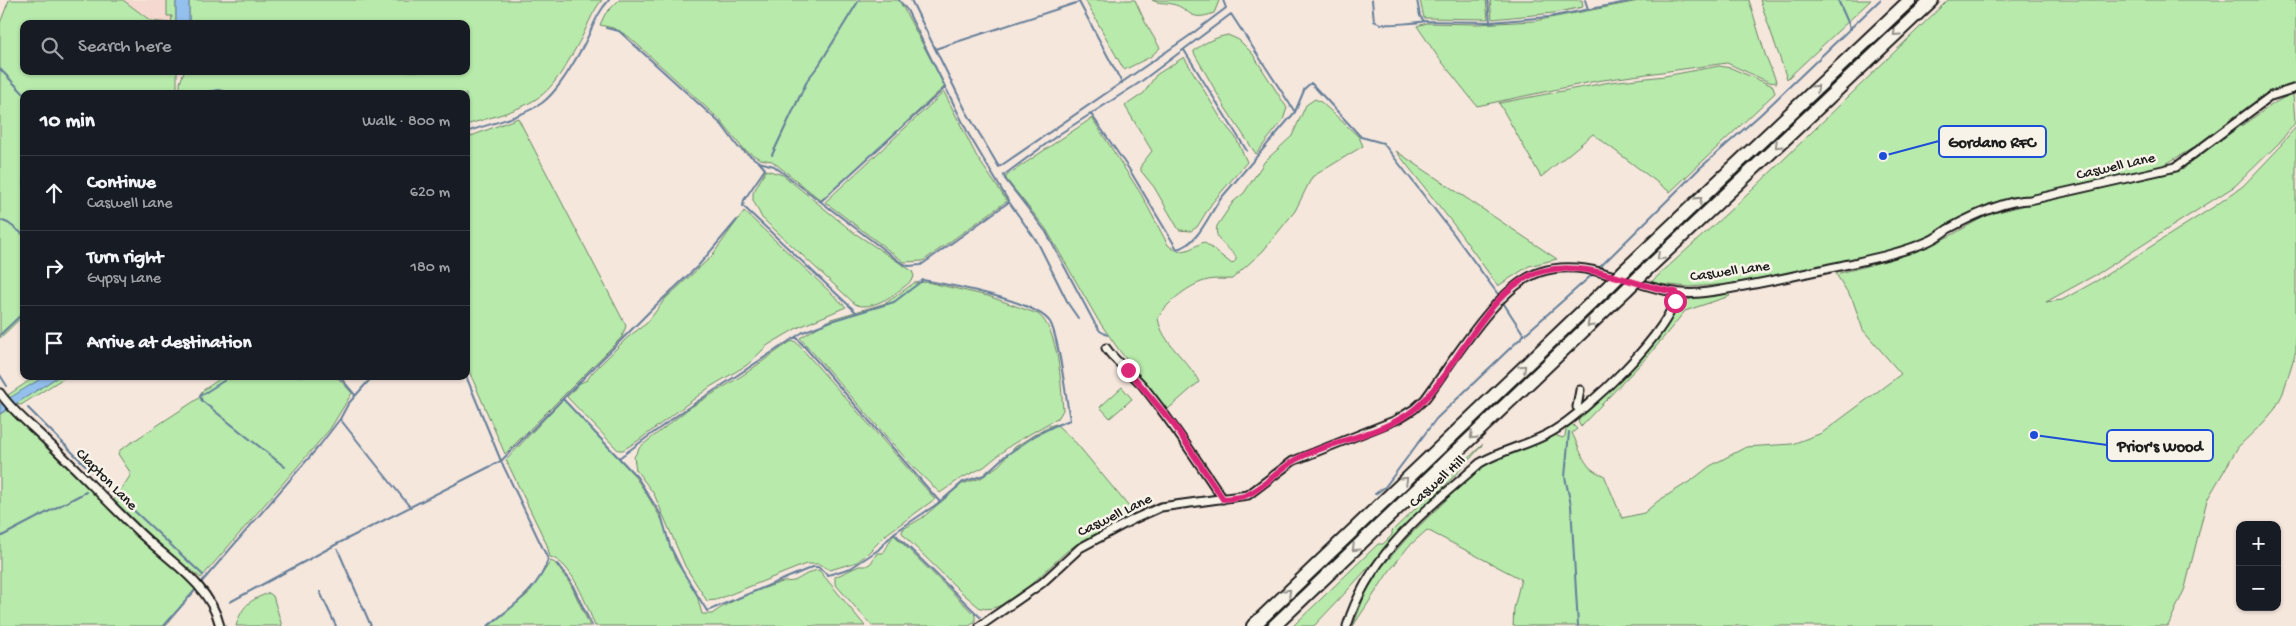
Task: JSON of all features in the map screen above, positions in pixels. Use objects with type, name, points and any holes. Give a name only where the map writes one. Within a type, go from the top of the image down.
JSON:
[{"type":"highway","points":[[1253,626],[1910,0]]},
{"type":"highway","points":[[1274,626],[1824,99],[1932,0]]},
{"type":"street","name":"Caswell Lane","points":[[980,626],[1036,587],[1080,548],[1132,520],[1161,507],[1248,495],[1293,461],[1396,420],[1414,409],[1431,391],[1496,303],[1511,288],[1541,271],[1578,269],[1609,274],[1647,286],[1676,292],[1699,293],[1863,262],[1929,241],[1948,229],[1988,210],[2013,202],[2030,200],[2170,169],[2182,164],[2271,96],[2296,88]]},
{"type":"street","name":"Caswell Hill","points":[[1348,626],[1355,602],[1367,578],[1412,524],[1480,463],[1492,455],[1551,432],[1590,403],[1645,348],[1670,312],[1675,301],[1676,292]]},
{"type":"street","points":[[1106,348],[1113,359],[1122,364],[1141,383],[1174,425],[1223,499]]},
{"type":"street","points":[[1577,407],[1580,392],[1590,403]]},
{"type":"street","name":"Clapton Lane","points":[[1,395],[13,410],[143,536],[197,584],[218,617],[220,626]]},
{"type":"shaded area","points":[[123,0],[167,0],[167,16],[172,16],[172,20],[150,20]]},
{"type":"green space","points":[[9,0],[123,0],[150,20],[20,20],[20,75],[177,75],[177,90],[20,90],[20,319],[0,338],[0,23]]},
{"type":"green space","points":[[167,0],[176,0],[176,20],[171,20],[172,16],[167,16]]},
{"type":"green space","points":[[189,0],[602,0],[567,64],[542,95],[534,101],[515,109],[470,124],[470,90],[180,90],[180,83],[183,75],[470,75],[470,20],[189,20]]},
{"type":"green space","points":[[619,0],[899,0],[945,86],[822,201],[772,161],[760,159],[743,149],[720,120],[628,36],[613,28],[600,25],[605,14]]},
{"type":"green space","points":[[1085,0],[1135,0],[1160,48],[1150,57],[1124,70]]},
{"type":"green space","points":[[1152,0],[1219,1],[1214,13],[1206,16],[1194,16],[1178,6]]},
{"type":"green space","points":[[1420,0],[1486,0],[1488,19],[1424,18]]},
{"type":"green space","points":[[1490,0],[1582,0],[1583,7],[1554,13],[1492,19]]},
{"type":"green space","points":[[1644,0],[1749,0],[1765,54],[1777,83],[1769,82],[1727,63],[1596,81],[1477,106],[1438,57],[1417,26],[1427,23],[1478,24],[1534,21]]},
{"type":"green space","points":[[1760,0],[1871,0],[1787,79]]},
{"type":"green space","points":[[1948,0],[2296,0],[2296,86],[2272,91],[2253,108],[2217,134],[2164,165],[2032,198],[2011,197],[1993,206],[1990,203],[1966,218],[1944,227],[1934,235],[1873,257],[1729,284],[1689,287],[1650,283],[1747,195]]},
{"type":"green space","points":[[1228,35],[1239,40],[1252,53],[1287,108],[1283,120],[1256,154],[1226,109],[1194,53],[1194,51],[1206,43]]},
{"type":"green space","points":[[1184,57],[1223,122],[1236,138],[1247,162],[1212,203],[1197,227],[1191,231],[1179,230],[1154,187],[1141,171],[1141,165],[1152,151],[1125,106],[1144,93],[1156,75]]},
{"type":"green space","points":[[1719,66],[1731,68],[1773,86],[1775,93],[1670,192],[1593,134],[1541,177],[1499,103],[1610,82],[1665,76]]},
{"type":"green space","points":[[944,92],[977,157],[1007,201],[923,261],[904,262],[825,202]]},
{"type":"green space","points":[[2293,93],[2295,123],[2279,143],[2235,186],[2099,273],[2046,302],[2062,300],[2098,280],[2215,206],[2243,186],[2282,145],[2296,127],[2296,351],[2283,393],[2275,409],[2238,447],[2207,500],[2185,588],[2168,626],[1513,626],[1514,608],[1521,579],[1427,530],[1408,547],[1388,573],[1353,626],[1366,592],[1381,568],[1408,537],[1454,492],[1481,468],[1498,458],[1554,435],[1563,438],[1566,429],[1572,424],[1577,429],[1572,433],[1587,464],[1591,469],[1604,475],[1622,518],[1644,513],[1658,501],[1692,480],[1710,466],[1746,447],[1792,444],[1822,433],[1901,374],[1863,330],[1853,301],[1836,274],[1876,264],[1927,246],[1994,213],[2184,169],[2190,161],[2276,102]]},
{"type":"green space","points":[[1315,99],[1321,102],[1359,137],[1363,146],[1312,177],[1295,211],[1263,251],[1232,279],[1211,279],[1194,285],[1180,294],[1162,312],[1158,318],[1160,327],[1170,344],[1189,366],[1199,382],[1167,410],[1119,350],[1098,320],[1046,229],[1006,179],[1006,176],[1092,118],[1141,194],[1168,245],[1173,249],[1182,251],[1204,242],[1232,264],[1236,257],[1219,239],[1216,231],[1217,226],[1233,202],[1244,193],[1265,161],[1292,136],[1306,105]]},
{"type":"green space","points":[[518,118],[626,326],[622,337],[505,454],[470,373],[470,136]]},
{"type":"green space","points":[[1396,151],[1557,259],[1529,266],[1498,286],[1454,225]]},
{"type":"green space","points":[[766,170],[783,175],[853,232],[912,271],[913,279],[902,289],[878,303],[862,306],[855,304],[762,218],[753,200],[753,193]]},
{"type":"green space","points":[[744,211],[846,307],[797,328],[768,345],[747,365],[710,387],[639,440],[623,450],[618,450],[567,397],[580,383],[587,380],[628,337],[647,323],[665,299],[711,257]]},
{"type":"green space","points":[[927,282],[988,296],[1038,314],[1045,322],[1055,345],[1060,372],[1063,410],[1059,417],[1011,445],[984,467],[960,479],[940,493],[914,468],[800,338],[831,319],[886,303],[914,283]]},
{"type":"green space","points":[[1725,291],[1730,296],[1685,311],[1650,354],[1581,426],[1578,421],[1583,414],[1652,342],[1683,301]]},
{"type":"green space","points":[[795,341],[935,499],[888,533],[857,562],[830,570],[819,564],[806,564],[716,600],[707,601],[685,566],[654,494],[636,470],[634,457],[640,447],[688,409],[743,375],[790,342]]},
{"type":"green space","points":[[30,380],[39,380],[11,398],[8,395]]},
{"type":"green space","points":[[53,380],[61,380],[21,405],[15,404]]},
{"type":"green space","points":[[218,380],[340,380],[352,393],[330,429],[201,578],[169,554],[114,500],[130,476],[130,472],[118,454],[120,450],[199,398],[202,391]]},
{"type":"green space","points":[[1122,387],[1132,399],[1110,418],[1100,407]]},
{"type":"green space","points":[[563,399],[633,474],[644,490],[662,520],[675,560],[696,592],[702,614],[712,614],[744,596],[781,582],[794,581],[819,570],[865,626],[595,626],[572,576],[565,567],[550,557],[547,545],[506,460]]},
{"type":"green space","points":[[7,410],[147,544],[198,588],[178,609],[166,626],[0,626],[0,414]]},
{"type":"green space","points":[[1056,424],[1077,444],[1134,513],[1074,546],[1017,596],[1004,604],[992,608],[980,608],[907,539],[902,533],[903,529],[922,518],[962,484],[981,478],[999,465],[1015,447],[1046,427]]},
{"type":"green space","points":[[1483,444],[1314,626],[1293,626],[1378,544],[1383,544],[1392,535],[1392,531]]},
{"type":"green space","points":[[894,535],[975,615],[975,622],[969,626],[872,626],[835,584],[835,577],[859,566],[866,566],[871,563],[877,553],[883,553]]},
{"type":"green space","points":[[551,561],[555,563],[571,585],[590,626],[489,626],[527,595]]},
{"type":"green space","points":[[269,593],[273,596],[282,626],[236,626],[241,613],[251,601]]},
{"type":"water","points":[[176,0],[189,0],[189,20],[176,20]]},
{"type":"water","points":[[39,380],[53,380],[0,414],[0,404]]},
{"type":"waterway","points":[[470,131],[524,113],[548,98],[568,71],[600,12],[609,0]]},
{"type":"waterway","points":[[772,155],[808,79],[819,65],[859,0]]},
{"type":"waterway","points":[[899,0],[907,10],[969,135],[1009,202],[1038,243],[1069,305],[1078,318]]},
{"type":"waterway","points":[[911,0],[966,111],[999,167],[1189,36],[1226,8],[1223,0]]},
{"type":"waterway","points":[[1078,0],[1122,83]]},
{"type":"waterway","points":[[1372,0],[1374,21],[1380,24],[1424,21],[1490,22],[1549,17],[1637,0]]},
{"type":"waterway","points":[[1417,0],[1420,16],[1424,21]]},
{"type":"waterway","points":[[1488,0],[1490,22]]},
{"type":"waterway","points":[[1585,0],[1588,9]]},
{"type":"waterway","points":[[1838,0],[1851,29]]},
{"type":"waterway","points":[[1598,269],[1700,168],[1761,114],[1880,0]]},
{"type":"waterway","points":[[935,49],[1079,2]]},
{"type":"waterway","points":[[1107,335],[1100,331],[1094,322],[1046,232],[1005,179],[1004,175],[1061,133],[1139,83],[1231,14],[1295,112],[1305,88],[1311,83],[1361,137],[1383,143],[1500,297]]},
{"type":"waterway","points":[[606,28],[619,31],[722,125],[738,147],[759,162],[774,166],[900,262],[908,266],[921,265],[1009,202]]},
{"type":"waterway","points":[[1184,50],[1247,151]]},
{"type":"waterway","points":[[0,69],[20,90]]},
{"type":"waterway","points":[[821,201],[945,88]]},
{"type":"waterway","points":[[1091,114],[1129,169],[1177,249],[1185,246],[1197,235],[1222,197],[1295,112]]},
{"type":"waterway","points":[[759,162],[765,169],[744,200],[743,206],[857,313]]},
{"type":"waterway","points":[[0,220],[8,223],[20,232]]},
{"type":"waterway","points":[[488,626],[515,605],[531,589],[544,570],[548,559],[501,461],[653,308],[698,266],[737,220]]},
{"type":"waterway","points":[[1375,494],[1385,487],[1436,419],[1524,335],[1593,274]]},
{"type":"waterway","points":[[563,399],[637,477],[661,515],[670,546],[707,611],[813,567],[818,567],[828,575],[851,568],[878,550],[894,533],[940,502],[963,482],[984,475],[1005,456],[1036,435],[1070,420],[1059,354],[1050,322],[1041,314],[1010,300],[923,280],[894,302],[834,320],[803,332],[683,411],[619,458]]},
{"type":"waterway","points":[[1502,301],[1524,335]]},
{"type":"waterway","points":[[0,335],[20,316]]},
{"type":"waterway","points":[[796,337],[939,501]]},
{"type":"waterway","points":[[0,375],[7,386]]},
{"type":"waterway","points":[[225,380],[200,396],[202,401],[285,467]]},
{"type":"waterway","points":[[342,380],[355,395]]},
{"type":"waterway","points":[[200,584],[320,445],[340,419],[348,404],[369,380]]},
{"type":"waterway","points":[[230,602],[337,544],[501,461],[468,380]]},
{"type":"waterway","points":[[28,408],[84,464],[203,575]]},
{"type":"waterway","points":[[340,419],[410,507]]},
{"type":"waterway","points":[[1569,432],[1565,477],[1571,505],[1578,626]]},
{"type":"waterway","points":[[0,537],[86,492]]},
{"type":"waterway","points":[[894,533],[980,617]]},
{"type":"waterway","points":[[338,550],[371,626]]},
{"type":"waterway","points":[[557,564],[570,580],[592,626]]},
{"type":"waterway","points":[[164,626],[197,588]]},
{"type":"waterway","points":[[320,592],[336,626]]},
{"type":"place","name":"Gordano RFC","points":[[1883,156]]},
{"type":"place","name":"Prior's Wood","points":[[2034,435]]},
{"type":"route","points":[[1128,370],[1141,383],[1174,425],[1223,499],[1248,495],[1293,461],[1324,447],[1396,420],[1414,409],[1425,399],[1449,368],[1496,303],[1511,288],[1541,271],[1578,269],[1609,274],[1647,286],[1676,292],[1675,301]]}]
